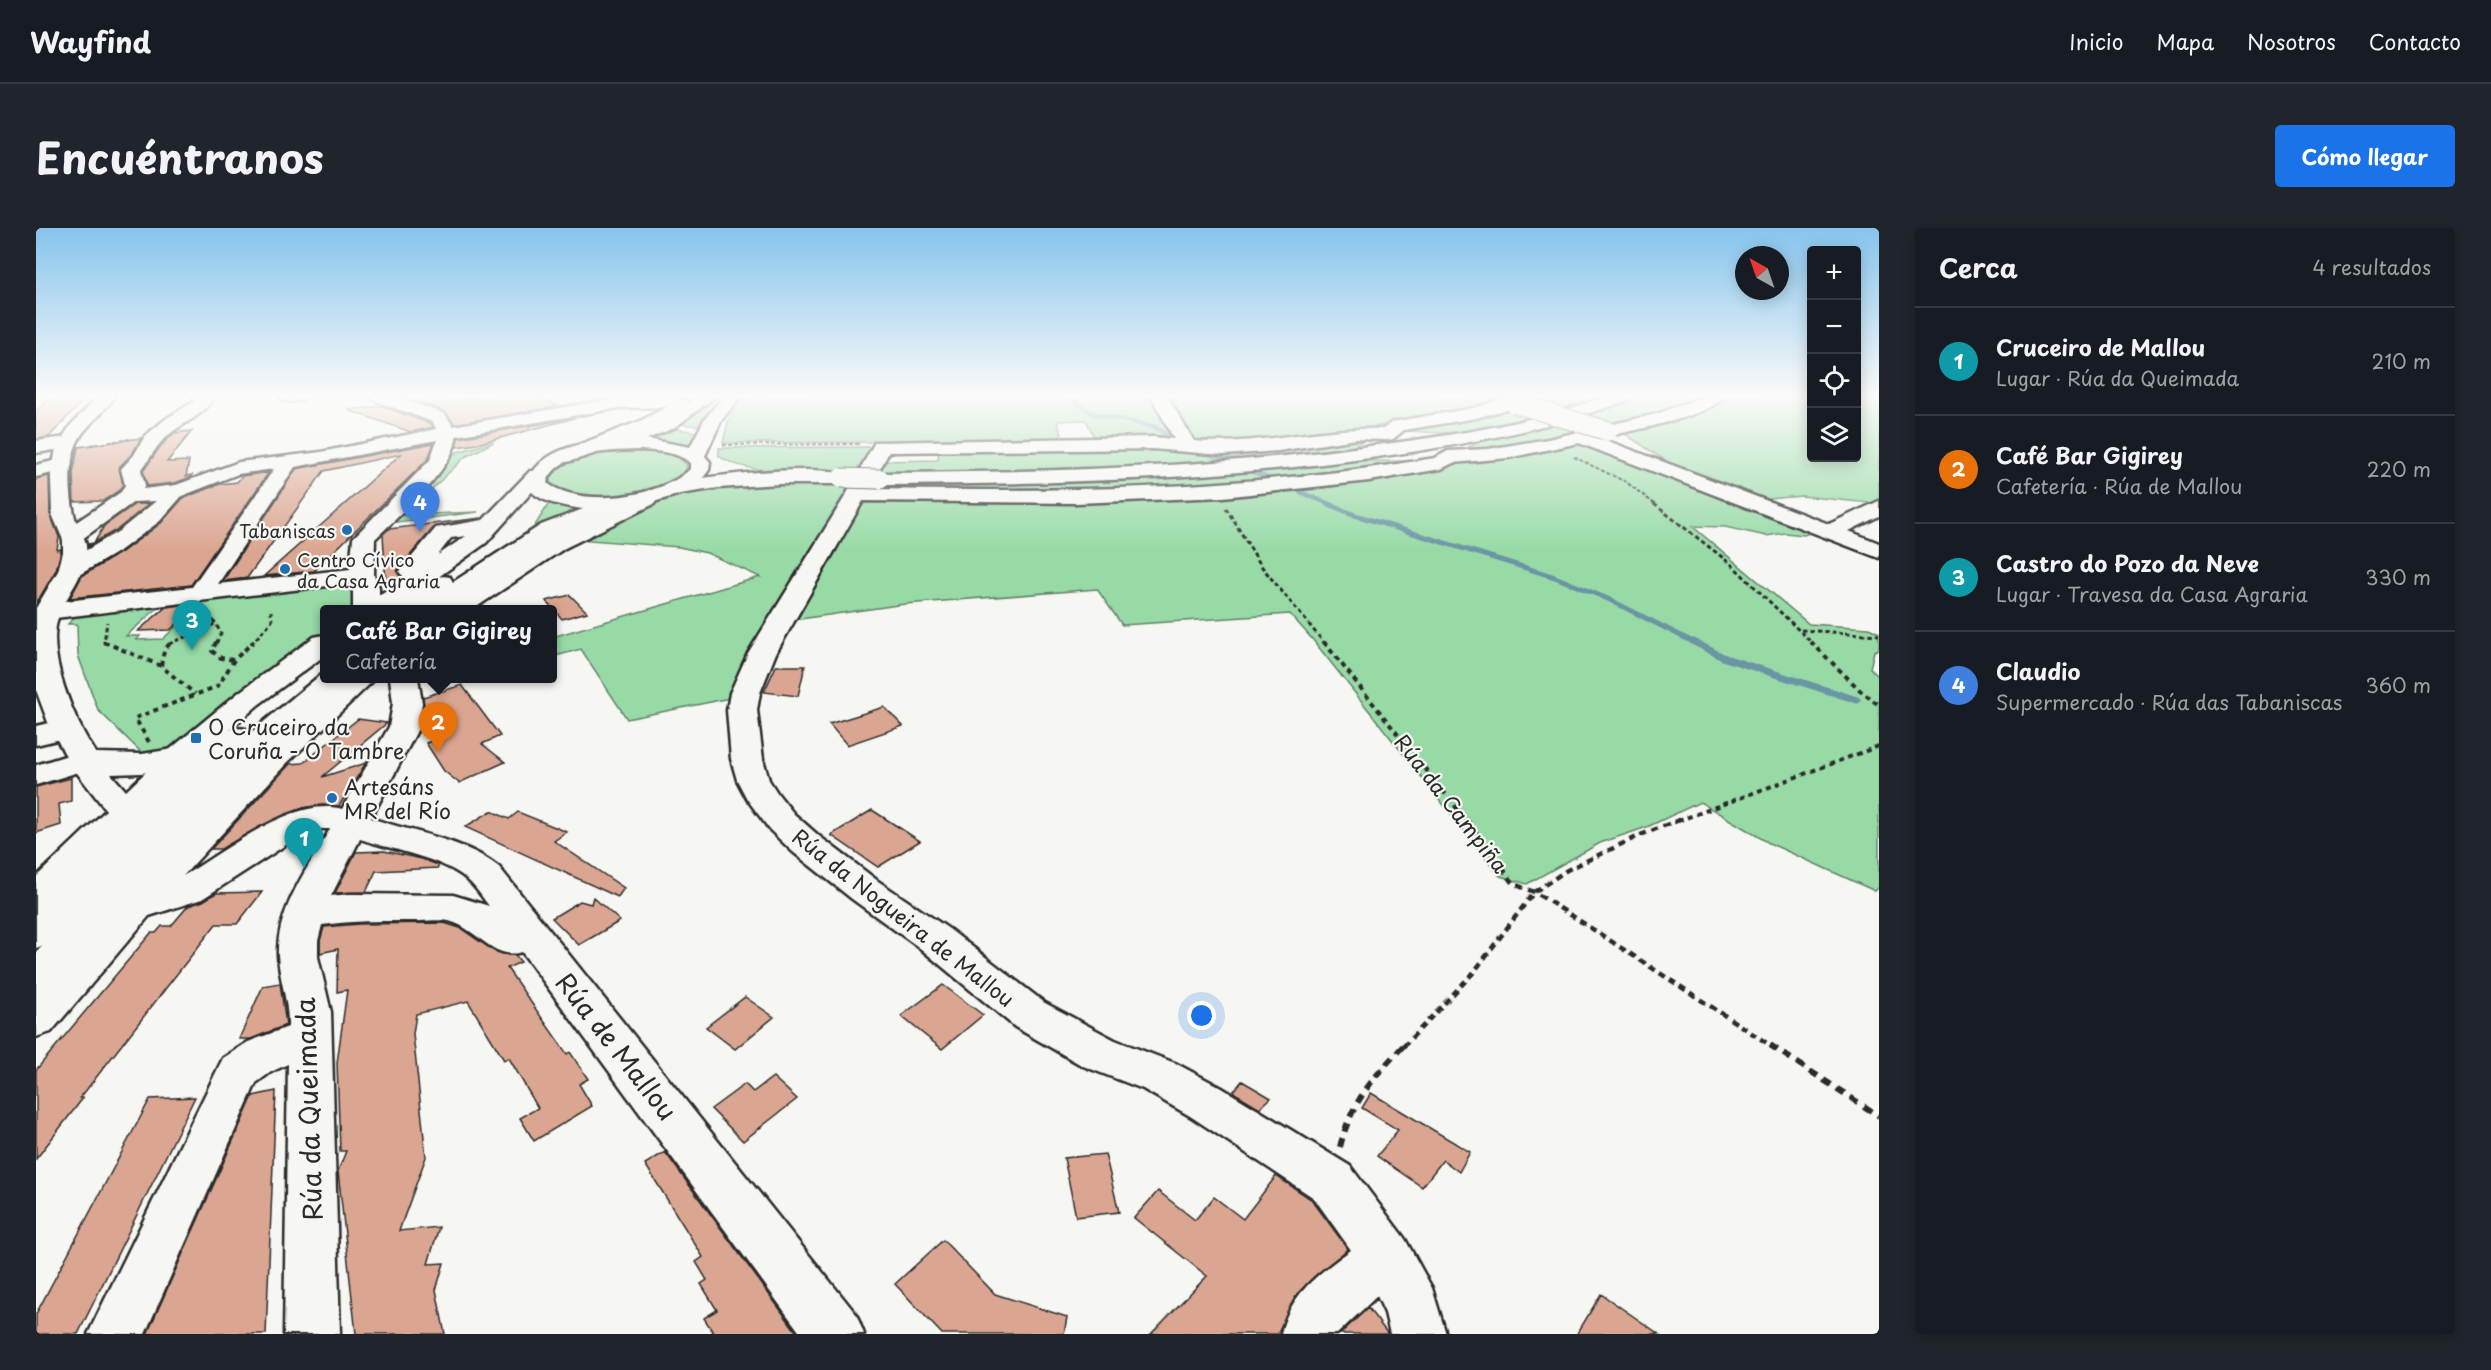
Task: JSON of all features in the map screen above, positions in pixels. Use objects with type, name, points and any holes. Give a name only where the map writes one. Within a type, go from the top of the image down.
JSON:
[{"type":"street","points":[[40,448],[65,452]]},
{"type":"street","points":[[36,471],[68,448]]},
{"type":"street","points":[[74,534],[129,496],[135,485],[131,469],[148,448]]},
{"type":"street","points":[[129,496],[175,492],[227,471],[322,458],[371,448]]},
{"type":"street","points":[[367,595],[364,538],[442,458],[446,448]]},
{"type":"street","points":[[47,611],[203,601],[367,595],[406,589],[506,540],[536,497],[545,466],[588,448]]},
{"type":"street","points":[[567,456],[603,448]]},
{"type":"street","points":[[669,448],[783,476],[859,484],[1074,496],[1299,486],[1441,464],[1444,448]]},
{"type":"street","points":[[675,489],[690,481],[698,472],[698,454],[701,448]]},
{"type":"street","name":"Rúa da Nogueira de Mallou","points":[[881,448],[762,653],[745,693],[742,710],[747,759],[753,780],[764,800],[782,822],[806,844],[865,890],[936,939],[1030,1015],[1099,1053],[1159,1076],[1197,1097],[1332,1182]]},
{"type":"street","points":[[1199,448],[1242,448]]},
{"type":"street","points":[[1342,456],[1367,448]]},
{"type":"street","points":[[1393,448],[1407,457]]},
{"type":"street","points":[[859,484],[1150,473],[1342,456],[1433,459],[1443,448]]},
{"type":"street","points":[[1449,448],[1477,457],[1527,448]]},
{"type":"street","points":[[1609,448],[1879,551]]},
{"type":"street","points":[[1632,448],[1655,464]]},
{"type":"street","points":[[65,452],[63,516],[74,534],[75,552],[70,570],[47,611],[37,658],[46,700],[49,733],[81,761],[125,811]]},
{"type":"street","points":[[203,601],[289,462]]},
{"type":"street","points":[[406,589],[465,547],[482,526],[536,497],[570,501],[623,501],[729,480],[783,476]]},
{"type":"street","points":[[70,570],[137,531],[162,508],[175,492]]},
{"type":"street","points":[[460,605],[557,543],[648,500],[650,496]]},
{"type":"street","points":[[433,605],[549,530],[623,501]]},
{"type":"street","points":[[1831,532],[1879,507]]},
{"type":"street","points":[[36,775],[81,761],[112,766],[133,766],[165,751],[248,699],[320,646]]},
{"type":"street","points":[[36,934],[193,774],[275,701],[320,665]]},
{"type":"street","points":[[36,980],[205,795],[263,739],[328,683]]},
{"type":"street","points":[[36,1020],[240,791],[329,705],[356,683]]},
{"type":"street","points":[[350,824],[404,727],[408,696],[403,683]]},
{"type":"street","points":[[36,899],[125,811],[165,751]]},
{"type":"street","name":"Rúa de Mallou","points":[[138,906],[189,890],[302,820],[335,818],[453,856],[471,864],[486,876],[836,1334]]},
{"type":"street","name":"Rúa da Queimada","points":[[312,1334],[310,1012],[297,957],[298,941],[305,914],[350,824]]},
{"type":"street","points":[[305,914],[350,907],[453,908],[480,918],[511,941]]},
{"type":"street","points":[[116,1334],[239,1071],[250,1061],[265,1053],[310,1038]]},
{"type":"street","points":[[1332,1182],[1386,1257],[1412,1308],[1418,1334]]},
{"type":"street","points":[[1309,1334],[1309,1329],[1320,1311],[1386,1257]]},
{"type":"path","points":[[65,452],[91,448]]},
{"type":"path","points":[[698,454],[845,448]]},
{"type":"path","points":[[1554,448],[1626,482],[1731,564],[1863,693],[1879,705]]},
{"type":"path","name":"Rúa da Campiña","points":[[1216,491],[1269,576],[1438,782],[1514,884],[1534,892],[1879,1116]]},
{"type":"path","points":[[203,601],[222,633],[212,651],[221,658],[234,660]]},
{"type":"path","points":[[165,751],[135,718],[218,686],[234,660],[266,630],[272,621],[271,611]]},
{"type":"path","points":[[106,615],[108,620],[104,643],[161,666],[196,695]]},
{"type":"path","points":[[161,666],[167,645],[217,623]]},
{"type":"path","points":[[1800,630],[1879,635]]},
{"type":"path","points":[[1332,1182],[1344,1130],[1356,1101],[1384,1066],[1474,972],[1534,892],[1567,870],[1643,834],[1879,746]]},
{"type":"green space","points":[[483,448],[465,457],[405,515],[478,512],[389,523],[457,452]]},
{"type":"green space","points":[[719,448],[872,448],[859,473],[786,472],[748,467],[732,463],[719,456]]},
{"type":"green space","points":[[939,448],[1351,448],[1278,458],[1109,470],[878,474],[881,461],[938,460]]},
{"type":"green space","points":[[1468,448],[1501,448],[1463,450]]},
{"type":"green space","points":[[1537,448],[1598,448],[1659,468],[1674,466],[1646,448],[1807,448],[1807,462],[1861,462],[1861,448],[1879,448],[1879,504],[1801,496],[1758,500],[1815,531],[1804,535],[1785,533],[1766,536],[1725,527],[1692,526],[1809,624],[1869,628],[1879,633],[1879,649],[1874,651],[1870,668],[1879,677],[1879,887],[1875,891],[1769,843],[1700,802],[1647,827],[1600,843],[1527,884],[1500,876],[1290,614],[1122,625],[1097,589],[905,604],[793,620],[858,504],[864,501],[1263,490],[1300,491],[1364,480],[1387,479]]},
{"type":"green space","points":[[643,449],[677,456],[687,465],[686,470],[676,479],[658,487],[612,497],[569,495],[554,488],[548,478],[567,462],[591,453]]},
{"type":"green space","points":[[1353,461],[1418,461],[1420,464],[1165,491],[868,492],[866,485],[1233,472]]},
{"type":"green space","points":[[742,483],[851,484],[730,698],[627,719],[581,649],[557,656],[557,636],[760,577],[707,553],[679,547],[577,539],[645,506],[686,492]]},
{"type":"green space","points":[[550,502],[591,507],[419,605],[534,527]]},
{"type":"green space","points":[[351,580],[354,591],[353,605],[320,605],[320,635],[167,751],[144,755],[98,710],[78,655],[77,624],[68,624],[77,614],[164,602],[126,636],[140,636],[136,640],[163,639],[207,597]]},
{"type":"building","points":[[78,448],[136,448],[119,467],[123,485],[103,501],[74,502],[73,473]]},
{"type":"building","points":[[160,448],[179,448],[167,462],[189,461],[186,476],[192,475],[175,483],[147,486],[143,471]]},
{"type":"building","points":[[410,448],[432,448],[428,459],[314,571],[264,576],[401,454],[324,471],[247,578],[223,581],[296,469]]},
{"type":"building","points":[[269,472],[191,585],[70,598],[82,576],[122,552],[161,523],[183,498],[220,484],[237,482],[242,476]]},
{"type":"building","points":[[49,476],[50,514],[59,537],[57,550],[61,549],[61,552],[56,570],[36,604],[36,479]]},
{"type":"building","points":[[135,504],[149,504],[118,529],[94,542],[104,526]]},
{"type":"building","points":[[481,518],[434,527],[397,571],[401,578],[386,588],[383,534],[389,529]]},
{"type":"building","points":[[570,595],[587,612],[562,619],[557,613],[557,605],[550,605],[546,601]]},
{"type":"building","points":[[199,603],[170,630],[138,631],[166,607]]},
{"type":"building","points":[[776,666],[805,666],[798,696],[764,692]]},
{"type":"building","points":[[462,685],[500,736],[482,744],[505,762],[459,783],[444,771],[426,743],[441,738],[424,709],[423,697]]},
{"type":"building","points":[[884,707],[903,726],[847,745],[829,724]]},
{"type":"building","points":[[358,719],[387,723],[322,777],[366,763],[339,806],[322,805],[302,808],[259,827],[221,849],[211,849],[290,764],[303,763]]},
{"type":"building","points":[[71,778],[71,801],[59,804],[61,825],[36,833],[36,787]]},
{"type":"building","points":[[872,810],[920,841],[878,867],[831,835]]},
{"type":"building","points":[[491,811],[509,819],[518,812],[567,832],[554,841],[624,888],[618,897],[465,827]]},
{"type":"building","points":[[384,851],[422,859],[438,865],[438,868],[376,871],[366,892],[335,893],[356,852]]},
{"type":"building","points":[[262,892],[237,924],[216,924],[80,1098],[83,1098],[36,1159],[36,1070],[151,933],[156,933],[162,926],[171,926],[188,906],[216,893]]},
{"type":"building","points":[[593,897],[620,921],[579,945],[552,918],[580,901],[591,904]]},
{"type":"building","points":[[444,923],[460,928],[494,951],[515,955],[521,962],[507,968],[567,1054],[570,1052],[588,1079],[579,1084],[592,1106],[534,1141],[520,1118],[538,1108],[509,1058],[504,1060],[468,1001],[416,1014],[413,1034],[426,1157],[399,1231],[439,1227],[428,1264],[444,1263],[436,1290],[445,1334],[356,1334],[338,1171],[346,1151],[340,1151],[337,1063],[347,990],[337,992],[338,949],[320,953],[320,941],[324,927],[359,924]]},
{"type":"building","points":[[280,983],[286,1025],[251,1039],[239,1039],[263,986]]},
{"type":"building","points":[[943,985],[983,1015],[942,1049],[901,1016]]},
{"type":"building","points":[[745,997],[774,1017],[735,1049],[706,1027]]},
{"type":"building","points":[[773,1077],[797,1099],[743,1141],[711,1109],[745,1084],[753,1092]]},
{"type":"building","points":[[1242,1081],[1271,1098],[1260,1108],[1233,1092]]},
{"type":"building","points":[[276,1091],[266,1334],[147,1334],[253,1096]]},
{"type":"building","points":[[1371,1093],[1470,1152],[1459,1172],[1443,1160],[1422,1187],[1377,1156],[1398,1130],[1362,1108]]},
{"type":"building","points":[[195,1097],[78,1334],[36,1334],[36,1314],[150,1099]]},
{"type":"building","points":[[665,1152],[798,1334],[714,1334],[704,1318],[717,1310],[701,1284],[707,1280],[696,1262],[703,1257],[645,1164]]},
{"type":"building","points":[[1105,1154],[1119,1212],[1076,1217],[1064,1158]]},
{"type":"building","points":[[1276,1176],[1312,1200],[1348,1249],[1297,1294],[1277,1334],[1151,1334],[1207,1276],[1134,1218],[1158,1191],[1195,1220],[1214,1197],[1243,1219]]},
{"type":"building","points":[[943,1240],[995,1294],[1067,1317],[1064,1334],[942,1334],[895,1284]]},
{"type":"building","points":[[1601,1294],[1659,1334],[1577,1334]]},
{"type":"building","points":[[1368,1308],[1388,1334],[1340,1334]]},
{"type":"waterway","points":[[1203,451],[1230,462]]},
{"type":"waterway","points":[[1251,471],[1277,482]]},
{"type":"waterway","points":[[1300,492],[1332,505]]},
{"type":"waterway","points":[[1328,504],[1355,515],[1555,577],[1608,599],[1697,644]]},
{"type":"waterway","points":[[1694,642],[1725,658],[1857,700]]},
{"type":"place","name":"Tabaniscas","points":[[347,530]]},
{"type":"place","name":"Claudio","points":[[420,532]]},
{"type":"place","name":"Centro Cívico da Casa Agraria","points":[[285,569]]},
{"type":"place","name":"Castro do Pozo da Neve","points":[[192,650]]},
{"type":"place","name":"O Cruceiro da Coruña - O Tambre","points":[[196,738]]},
{"type":"place","name":"Café Bar Gigirey","points":[[438,752]]},
{"type":"place","name":"Artesáns MR del Río","points":[[332,798]]},
{"type":"place","name":"Cruceiro de Mallou","points":[[304,868]]}]
